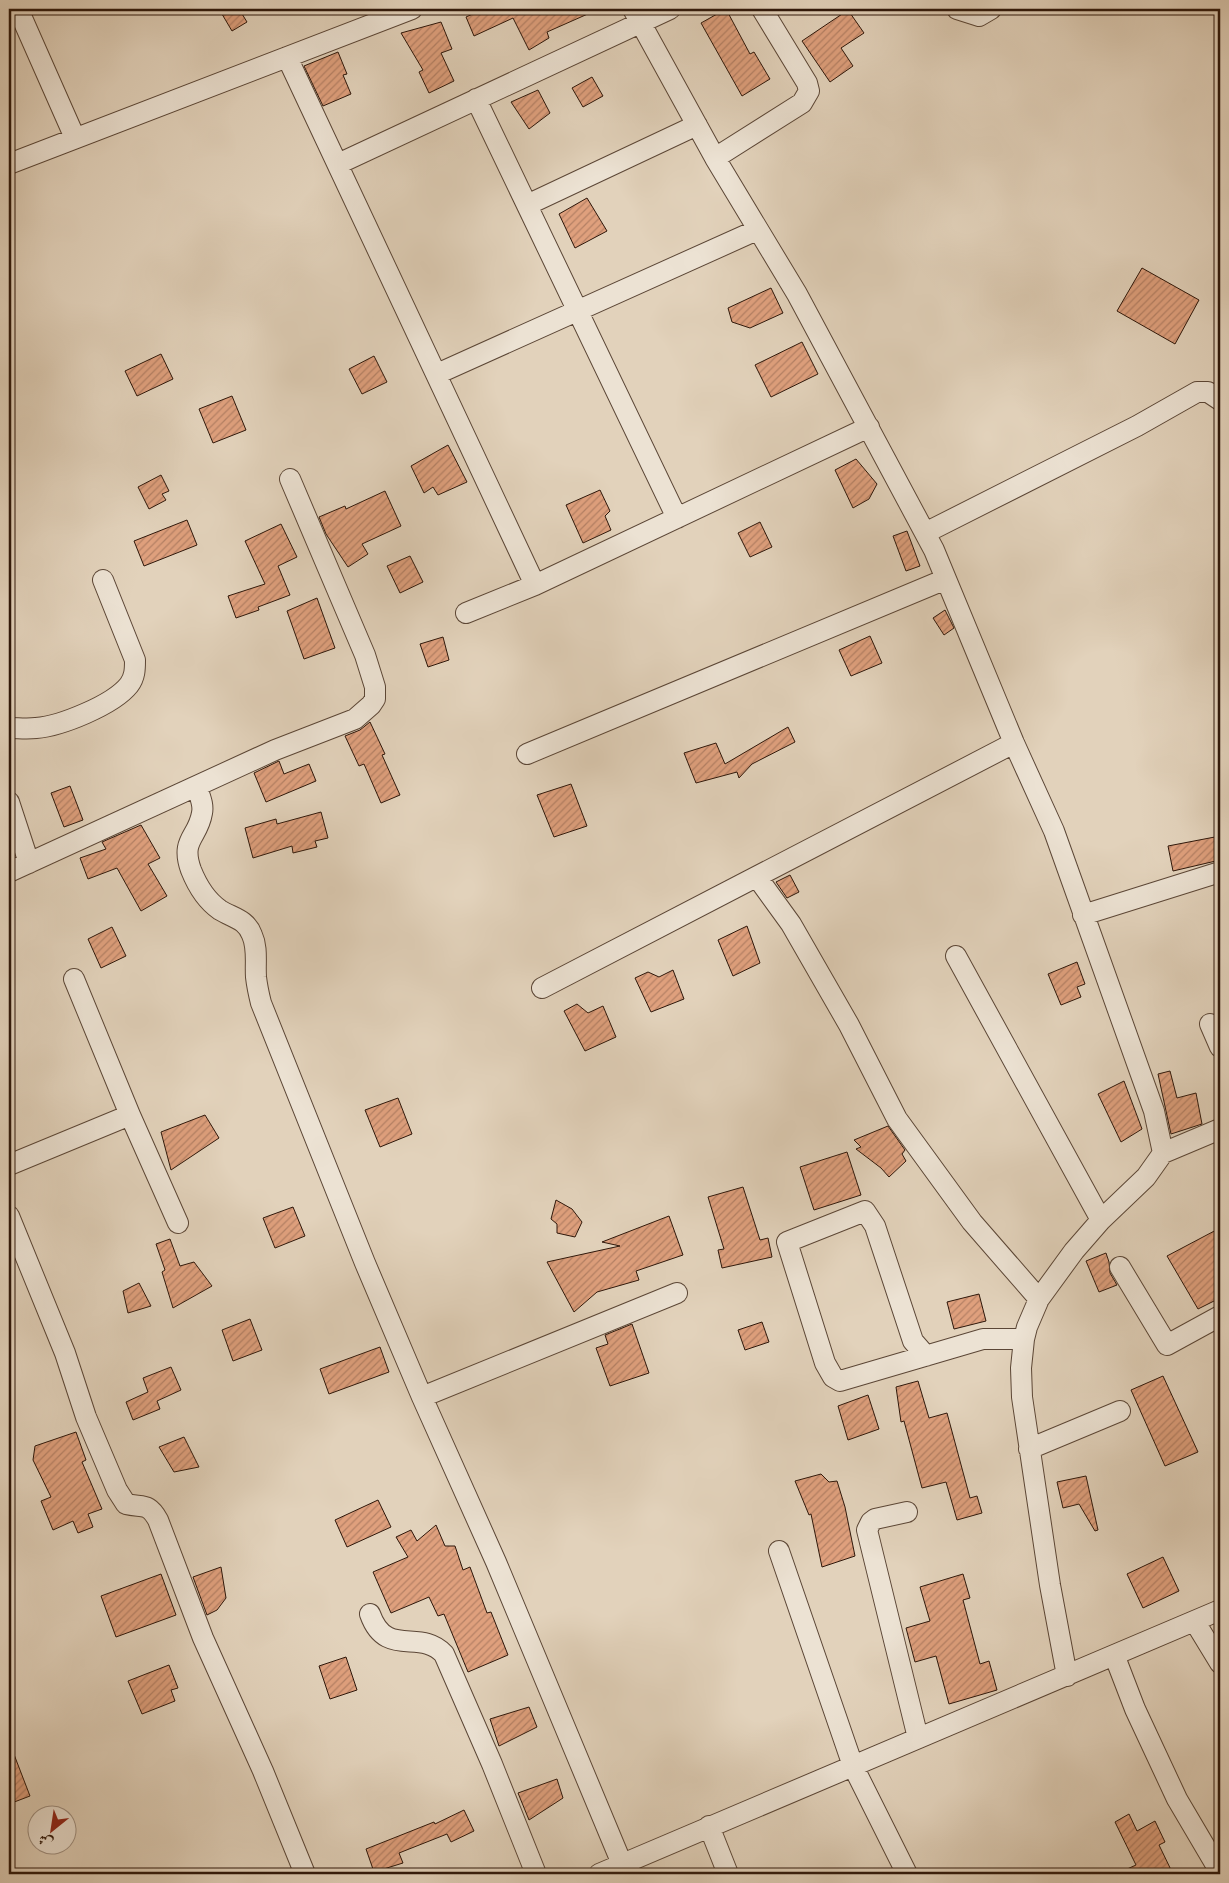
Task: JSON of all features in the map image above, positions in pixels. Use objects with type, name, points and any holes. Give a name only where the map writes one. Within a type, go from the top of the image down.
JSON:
[{"type":"street","points":[[18,9],[75,138]]},
{"type":"street","points":[[9,164],[412,9]]},
{"type":"street","points":[[338,164],[476,99],[637,16],[670,9]]},
{"type":"street","points":[[715,158],[802,103],[809,92],[807,84],[762,9]]},
{"type":"street","points":[[957,9],[979,16],[991,9]]},
{"type":"street","points":[[637,16],[715,158],[797,294],[925,533],[1014,743],[1054,831],[1154,1111],[1162,1153]]},
{"type":"street","points":[[287,56],[535,585]]},
{"type":"street","points":[[476,99],[677,518]]},
{"type":"street","points":[[527,205],[697,125]]},
{"type":"street","points":[[437,374],[757,230]]},
{"type":"street","points":[[925,533],[1137,426],[1197,392],[1208,392],[1220,400]]},
{"type":"street","points":[[466,613],[535,585],[869,427]]},
{"type":"street","points":[[9,872],[276,750],[356,719],[367,711],[375,700],[375,686],[365,655],[290,479]]},
{"type":"street","points":[[527,754],[946,579]]},
{"type":"street","points":[[9,728],[37,728],[79,716],[120,695],[130,684],[135,673],[135,660],[102,580]]},
{"type":"street","points":[[542,988],[1014,743]]},
{"type":"street","points":[[197,787],[202,803],[202,812],[197,829],[187,846],[191,869],[198,884],[213,904],[246,924],[252,934],[255,944],[256,978],[261,1003],[365,1263],[422,1397],[496,1562],[622,1864]]},
{"type":"street","points":[[9,802],[28,863]]},
{"type":"street","points":[[1083,915],[1220,872]]},
{"type":"street","points":[[757,877],[791,924],[849,1025],[896,1119],[972,1222],[1039,1299]]},
{"type":"street","points":[[956,956],[1101,1220]]},
{"type":"street","points":[[74,979],[130,1116],[178,1223]]},
{"type":"street","points":[[1210,1024],[1220,1047]]},
{"type":"street","points":[[9,1165],[130,1116]]},
{"type":"street","points":[[1067,1676],[1022,1397],[1021,1368],[1027,1327],[1039,1299],[1058,1271],[1101,1220],[1146,1177],[1162,1153],[1220,1129]]},
{"type":"street","points":[[926,1356],[913,1341],[875,1226],[865,1211],[787,1242],[825,1363],[833,1377],[840,1381],[926,1356],[983,1339],[1024,1339]]},
{"type":"street","points":[[9,1216],[65,1353],[82,1408],[118,1490],[126,1504],[143,1505],[150,1509],[158,1520],[203,1638],[267,1779],[305,1874]]},
{"type":"street","points":[[1120,1267],[1167,1344],[1220,1316]]},
{"type":"street","points":[[422,1397],[677,1293]]},
{"type":"street","points":[[1029,1449],[1120,1411]]},
{"type":"street","points":[[906,1512],[876,1519],[871,1522],[867,1530],[918,1738]]},
{"type":"street","points":[[780,1551],[853,1766],[907,1874]]},
{"type":"street","points":[[599,1874],[918,1738],[1115,1657],[1220,1610]]},
{"type":"street","points":[[370,1614],[378,1630],[388,1639],[434,1646],[444,1654],[488,1755],[536,1874]]},
{"type":"street","points":[[1195,1622],[1220,1663]]},
{"type":"street","points":[[1115,1657],[1135,1709],[1177,1798],[1220,1872]]},
{"type":"street","points":[[709,1826],[728,1874]]},
{"type":"building","points":[[219,9],[239,9],[247,22],[232,31]]},
{"type":"building","points":[[484,9],[599,9],[547,32],[549,38],[529,50],[513,18],[474,36],[466,17]]},
{"type":"building","points":[[726,9],[750,54],[754,52],[770,79],[742,96],[701,23]]},
{"type":"building","points":[[848,10],[864,33],[841,48],[853,66],[830,82],[802,41]]},
{"type":"building","points":[[441,22],[452,49],[441,53],[454,81],[429,93],[419,72],[423,70],[401,33]]},
{"type":"building","points":[[338,52],[347,74],[343,75],[351,94],[323,106],[304,66]]},
{"type":"building","points":[[592,77],[603,96],[583,107],[572,88]]},
{"type":"building","points":[[538,90],[550,113],[529,129],[511,102]]},
{"type":"building","points":[[587,198],[607,231],[575,248],[559,214]]},
{"type":"building","points":[[1142,268],[1199,300],[1175,344],[1117,311]]},
{"type":"building","points":[[771,288],[783,313],[750,328],[732,322],[728,308]]},
{"type":"building","points":[[802,342],[818,374],[771,397],[755,365]]},
{"type":"building","points":[[161,354],[173,379],[137,396],[125,371]]},
{"type":"building","points":[[374,356],[387,382],[362,394],[349,369]]},
{"type":"building","points":[[232,396],[246,430],[213,443],[199,409]]},
{"type":"building","points":[[448,445],[467,482],[438,495],[433,487],[424,493],[411,466]]},
{"type":"building","points":[[856,459],[877,484],[869,499],[853,508],[835,470]]},
{"type":"building","points":[[161,475],[169,491],[162,494],[166,500],[149,509],[138,487]]},
{"type":"building","points":[[600,490],[610,511],[605,516],[611,530],[583,543],[566,505]]},
{"type":"building","points":[[385,491],[401,526],[362,544],[368,554],[348,567],[326,534],[319,517],[345,506],[346,509]]},
{"type":"building","points":[[187,520],[197,545],[144,566],[134,541]]},
{"type":"building","points":[[760,522],[772,547],[750,557],[738,533]]},
{"type":"building","points":[[281,524],[297,557],[278,566],[290,595],[258,607],[259,610],[236,618],[228,596],[265,584],[245,541]]},
{"type":"building","points":[[907,531],[920,566],[906,571],[893,536]]},
{"type":"building","points":[[410,556],[423,582],[400,593],[387,566]]},
{"type":"building","points":[[317,598],[335,648],[304,659],[287,611]]},
{"type":"building","points":[[945,610],[954,628],[944,635],[933,618]]},
{"type":"building","points":[[870,636],[882,663],[851,676],[839,650]]},
{"type":"building","points":[[443,637],[449,660],[428,667],[420,644]]},
{"type":"building","points":[[370,722],[385,754],[382,755],[400,795],[381,803],[364,764],[359,766],[345,736],[360,730]]},
{"type":"building","points":[[788,727],[795,742],[752,764],[739,778],[737,772],[696,783],[684,753],[716,743],[725,764]]},
{"type":"building","points":[[279,761],[284,774],[309,764],[316,781],[266,802],[254,773]]},
{"type":"building","points":[[571,784],[587,826],[554,837],[537,795]]},
{"type":"building","points":[[70,786],[83,820],[64,827],[51,793]]},
{"type":"building","points":[[321,812],[328,838],[315,841],[317,847],[293,853],[292,846],[253,858],[245,828],[276,819],[277,824]]},
{"type":"building","points":[[141,825],[160,858],[148,864],[167,896],[141,911],[117,868],[88,879],[80,858],[106,849],[102,842]]},
{"type":"building","points":[[1220,836],[1220,860],[1173,871],[1168,846]]},
{"type":"building","points":[[790,875],[799,892],[787,898],[776,882]]},
{"type":"building","points":[[747,926],[760,963],[733,976],[718,940]]},
{"type":"building","points":[[112,927],[126,956],[101,968],[88,939]]},
{"type":"building","points":[[1077,962],[1085,984],[1077,987],[1081,997],[1061,1005],[1048,974]]},
{"type":"building","points":[[673,970],[684,999],[651,1012],[635,978],[648,972],[659,977]]},
{"type":"building","points":[[577,1004],[588,1013],[603,1006],[616,1037],[585,1051],[564,1011]]},
{"type":"building","points":[[1170,1071],[1177,1098],[1196,1093],[1202,1124],[1171,1134],[1158,1074]]},
{"type":"building","points":[[1124,1081],[1142,1129],[1121,1142],[1098,1094]]},
{"type":"building","points":[[398,1098],[412,1134],[380,1147],[365,1110]]},
{"type":"building","points":[[205,1115],[219,1138],[171,1170],[161,1132]]},
{"type":"building","points":[[888,1126],[905,1150],[902,1154],[906,1161],[889,1177],[881,1168],[856,1149],[861,1147],[854,1140]]},
{"type":"building","points":[[847,1152],[861,1195],[814,1210],[800,1167]]},
{"type":"building","points":[[743,1187],[760,1240],[768,1238],[772,1257],[722,1268],[718,1250],[724,1249],[708,1197]]},
{"type":"building","points":[[556,1200],[572,1209],[582,1222],[575,1237],[557,1233],[557,1224],[551,1219]]},
{"type":"building","points":[[293,1207],[305,1236],[275,1248],[263,1218]]},
{"type":"building","points":[[669,1216],[683,1255],[636,1271],[639,1280],[597,1292],[574,1312],[547,1262],[620,1246],[602,1242]]},
{"type":"building","points":[[1220,1228],[1220,1298],[1198,1309],[1167,1256]]},
{"type":"building","points":[[170,1239],[180,1266],[194,1262],[212,1286],[173,1308],[162,1272],[165,1270],[156,1244]]},
{"type":"building","points":[[1106,1253],[1110,1273],[1117,1285],[1099,1292],[1086,1261]]},
{"type":"building","points":[[139,1283],[151,1306],[128,1313],[123,1291]]},
{"type":"building","points":[[979,1294],[986,1321],[954,1329],[947,1302]]},
{"type":"building","points":[[250,1319],[262,1350],[233,1361],[222,1330]]},
{"type":"building","points":[[762,1322],[769,1342],[745,1350],[738,1330]]},
{"type":"building","points":[[632,1324],[649,1373],[610,1386],[596,1348],[608,1344],[605,1335]]},
{"type":"building","points":[[380,1347],[389,1372],[329,1394],[320,1369]]},
{"type":"building","points":[[171,1367],[181,1390],[157,1401],[160,1409],[133,1420],[126,1402],[148,1392],[143,1378]]},
{"type":"building","points":[[1163,1376],[1198,1452],[1165,1466],[1131,1390]]},
{"type":"building","points":[[918,1381],[929,1418],[947,1413],[970,1498],[977,1496],[982,1513],[957,1520],[946,1482],[922,1488],[904,1421],[901,1422],[896,1387]]},
{"type":"building","points":[[868,1395],[879,1429],[848,1440],[838,1406]]},
{"type":"building","points":[[76,1432],[86,1460],[82,1462],[102,1509],[88,1514],[93,1527],[78,1533],[73,1521],[53,1530],[41,1501],[51,1497],[33,1460],[35,1446]]},
{"type":"building","points":[[184,1437],[199,1467],[174,1472],[159,1447]]},
{"type":"building","points":[[821,1474],[829,1482],[837,1481],[845,1507],[855,1556],[822,1567],[811,1514],[809,1515],[795,1481]]},
{"type":"building","points":[[1086,1476],[1098,1530],[1095,1531],[1079,1504],[1063,1508],[1057,1482]]},
{"type":"building","points":[[378,1500],[391,1527],[347,1547],[335,1520]]},
{"type":"building","points":[[436,1525],[445,1546],[455,1546],[463,1570],[470,1567],[487,1613],[491,1612],[508,1655],[468,1672],[444,1614],[438,1616],[429,1597],[391,1613],[373,1572],[408,1557],[396,1537],[411,1530],[417,1541]]},
{"type":"building","points":[[1163,1557],[1179,1591],[1143,1608],[1127,1574]]},
{"type":"building","points":[[221,1567],[226,1598],[217,1610],[207,1615],[193,1577]]},
{"type":"building","points":[[161,1574],[176,1615],[116,1637],[101,1596]]},
{"type":"building","points":[[963,1574],[970,1598],[963,1600],[980,1664],[989,1661],[997,1690],[949,1704],[936,1656],[915,1662],[906,1628],[930,1621],[920,1587]]},
{"type":"building","points":[[346,1657],[357,1690],[330,1699],[319,1666]]},
{"type":"building","points":[[169,1665],[178,1688],[171,1690],[175,1701],[142,1714],[128,1681]]},
{"type":"building","points":[[529,1707],[537,1727],[499,1746],[490,1719]]},
{"type":"building","points":[[9,1745],[30,1796],[9,1804]]},
{"type":"building","points":[[557,1779],[563,1798],[529,1820],[518,1793]]},
{"type":"building","points":[[464,1810],[474,1831],[451,1842],[447,1834],[399,1853],[403,1863],[374,1872],[366,1849],[434,1822],[435,1824]]},
{"type":"building","points":[[1129,1814],[1137,1831],[1155,1821],[1165,1842],[1159,1845],[1173,1874],[1116,1874],[1136,1865],[1115,1822]]}]
